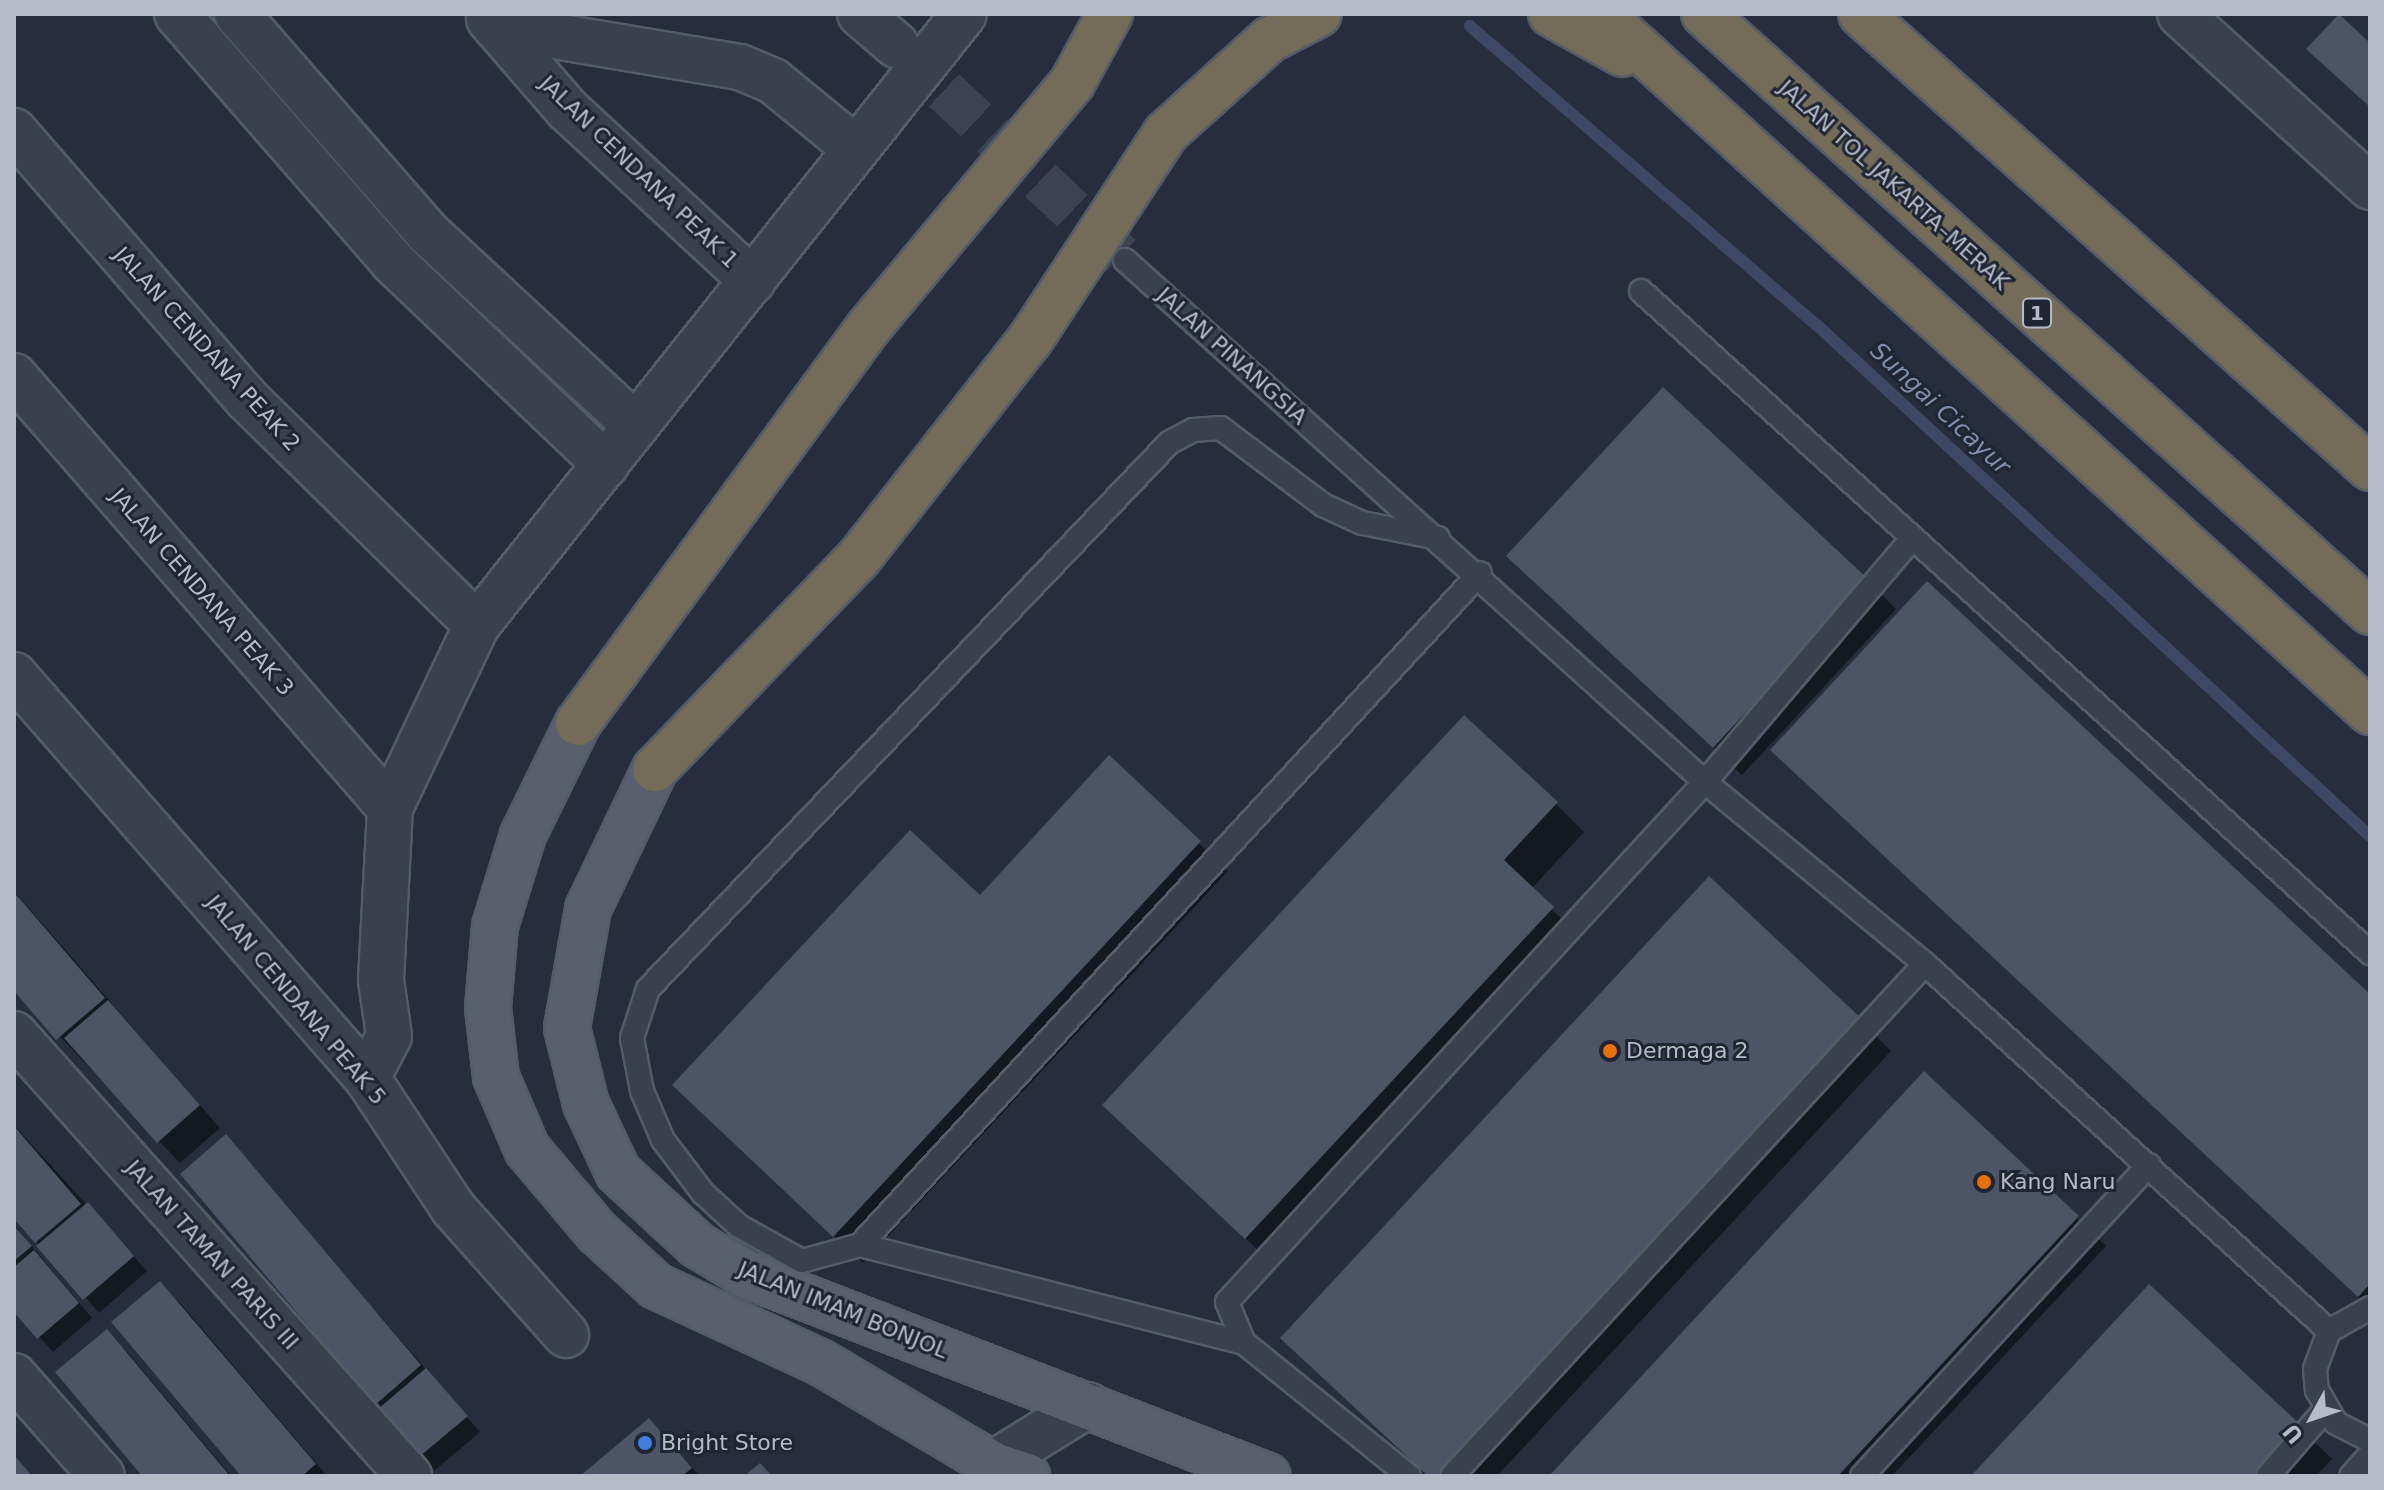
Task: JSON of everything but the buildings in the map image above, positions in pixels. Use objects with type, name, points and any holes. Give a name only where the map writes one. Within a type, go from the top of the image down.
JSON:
[{"type":"highway","points":[[578,723],[868,328],[1072,83],[1110,14]]},
{"type":"highway","points":[[655,769],[858,559],[1030,340],[1166,133],[1269,40],[1319,14]]},
{"type":"highway","points":[[1551,14],[1693,97]]},
{"type":"highway","points":[[1601,14],[2370,712]]},
{"type":"highway","name":"JALAN TOL JAKARTA–MERAK","points":[[1704,14],[2370,612]]},
{"type":"highway","points":[[1861,14],[2370,468]]},
{"type":"main road","points":[[578,723],[523,835],[495,926],[488,1008],[496,1077],[527,1149],[597,1232],[656,1286],[820,1362],[1004,1473]]},
{"type":"main road","name":"JALAN IMAM BONJOL","points":[[655,769],[588,909],[567,1028],[586,1104],[618,1172],[697,1245],[747,1275],[1268,1476]]},
{"type":"street","points":[[237,14],[427,232],[636,426]]},
{"type":"street","points":[[860,14],[896,45]]},
{"type":"street","points":[[367,1078],[389,1036],[381,980],[390,808],[477,625],[964,14]]},
{"type":"street","points":[[2189,17],[2370,187]]},
{"type":"street","points":[[190,19],[393,262],[606,465]]},
{"type":"street","name":"JALAN CENDANA PEAK 1","points":[[490,20],[740,67],[773,81],[856,149]]},
{"type":"street","name":"JALAN CENDANA PEAK 1","points":[[490,20],[567,109],[753,281]]},
{"type":"street","name":"JALAN CENDANA PEAK 2","points":[[14,131],[246,398],[477,625]]},
{"type":"street","points":[[321,179],[354,148]]},
{"type":"street","name":"JALAN CENDANA PEAK 3","points":[[14,376],[390,808]]},
{"type":"street","name":"JALAN CENDANA PEAK 5","points":[[14,675],[367,1078],[453,1208],[566,1335]]},
{"type":"street","name":"JALAN TAMAN PARIS III","points":[[14,1034],[409,1476]]},
{"type":"street","points":[[14,1376],[102,1476]]},
{"type":"street","points":[[1004,1473],[1088,1405]]},
{"type":"lane","name":"JALAN PINANGSIA","points":[[1125,260],[1340,453],[1480,573],[1705,782],[1925,964],[2329,1331]]},
{"type":"lane","points":[[1641,291],[1910,541],[2370,953]]},
{"type":"lane","points":[[1409,1476],[1244,1343],[860,1245],[802,1261],[739,1226],[703,1193],[663,1140],[642,1091],[632,1038],[648,989],[1169,443],[1193,430],[1221,428],[1323,505],[1362,523],[1438,538]]},
{"type":"lane","points":[[1244,1343],[1227,1302],[1240,1282],[1705,782],[1910,541]]},
{"type":"lane","points":[[860,1245],[1480,573]]},
{"type":"lane","points":[[1452,1476],[1925,964]]},
{"type":"lane","points":[[1862,1476],[2149,1165]]},
{"type":"lane","points":[[2370,1308],[2329,1331],[2315,1369],[2325,1410],[2349,1433],[2370,1440]]},
{"type":"lane","points":[[2268,1476],[2325,1410]]},
{"type":"lane","points":[[2351,1476],[2370,1455]]},
{"type":"waterway","name":"Sungai Cicayur","points":[[1470,26],[1817,325],[2370,836]]},
{"type":"tunnel","points":[[896,45],[1125,260]]},
{"type":"place","name":"Dermaga 2","points":[[1610,1051]]},
{"type":"place","name":"Kang Naru","points":[[1984,1182]]},
{"type":"place","name":"Bright Store","points":[[645,1443]]}]
